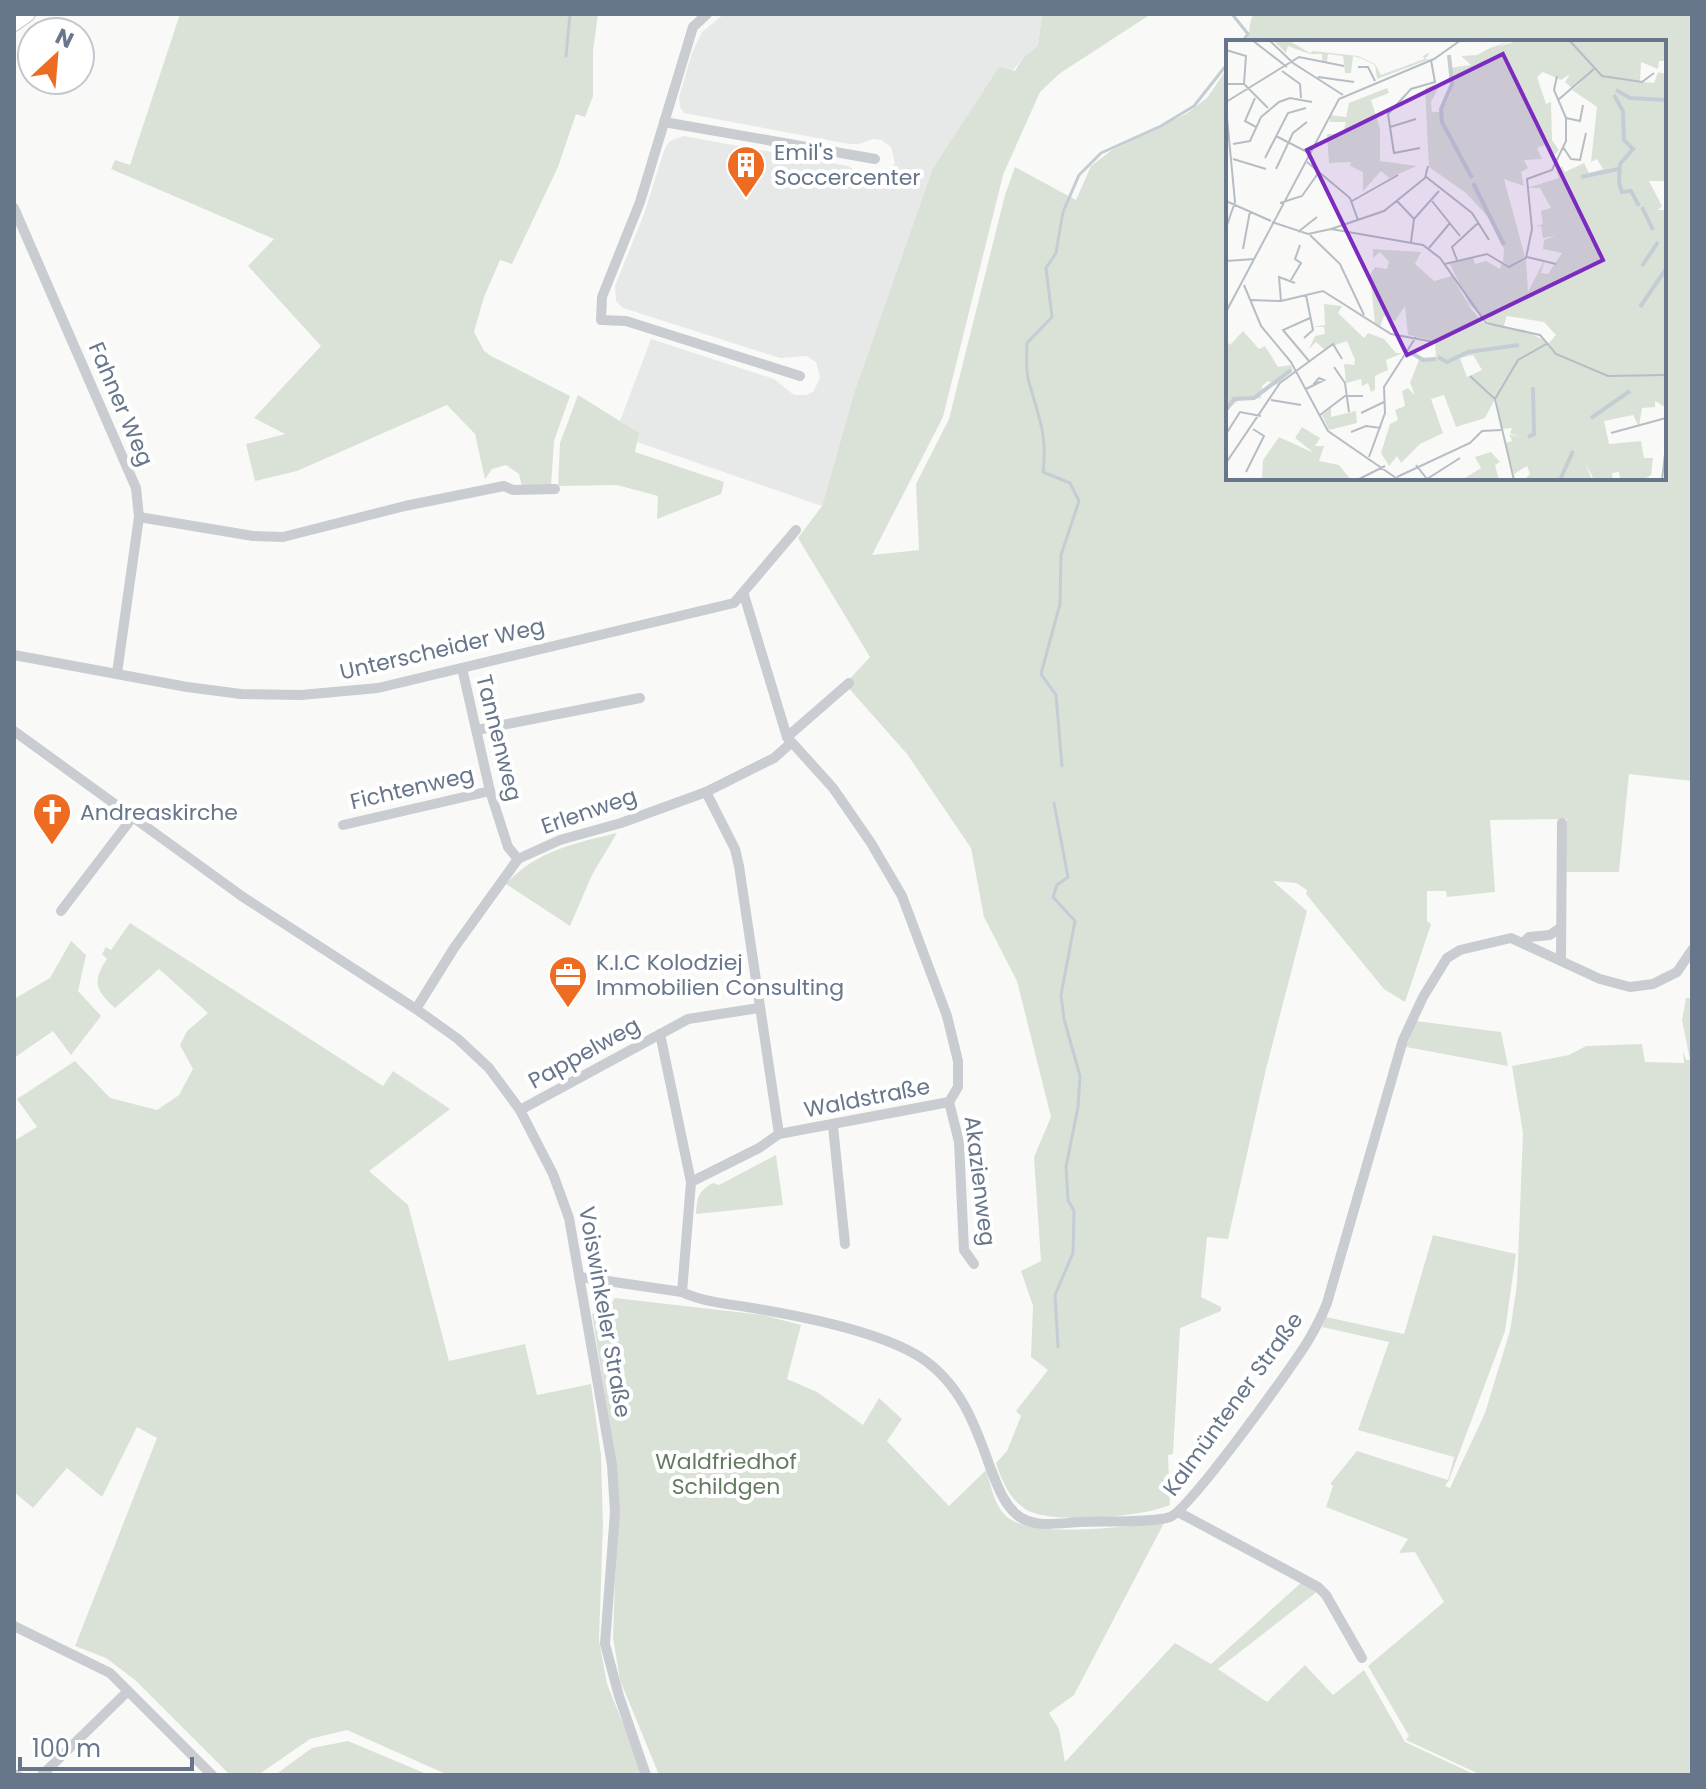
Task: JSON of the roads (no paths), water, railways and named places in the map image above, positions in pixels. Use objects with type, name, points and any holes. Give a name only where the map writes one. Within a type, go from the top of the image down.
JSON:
[{"type":"main road","points":[[14,24],[28,14]]},
{"type":"street","points":[[707,14],[693,27],[640,202],[602,297],[601,320],[626,321],[800,376]]},
{"type":"street","points":[[664,122],[875,159]]},
{"type":"street","name":"Fahner Weg","points":[[14,208],[136,488],[139,517],[117,673]]},
{"type":"street","points":[[139,517],[253,536],[283,537],[405,506],[504,486],[513,490],[555,489]]},
{"type":"street","name":"Unterscheider Weg","points":[[14,655],[241,694],[301,695],[378,688],[734,603],[744,595],[796,530]]},
{"type":"street","name":"Waldstraße","points":[[691,1182],[759,1148],[779,1134],[949,1102],[958,1087],[958,1061],[947,1016],[902,896],[871,843],[833,788],[789,740],[744,595]]},
{"type":"street","name":"Tannenweg","points":[[462,668],[490,791],[508,847],[518,859]]},
{"type":"street","points":[[789,740],[849,683]]},
{"type":"street","points":[[477,730],[640,698]]},
{"type":"street","name":"Voiswinkeler Straße","points":[[14,731],[243,897],[416,1009],[475,1055],[520,1110],[565,1202],[580,1277],[612,1465],[615,1512],[605,1644],[646,1775]]},
{"type":"street","name":"Erlenweg","points":[[416,1009],[454,948],[518,859],[560,840],[621,823],[706,792],[774,758],[789,740]]},
{"type":"street","name":"Fichtenweg","points":[[343,825],[490,791]]},
{"type":"street","points":[[706,792],[735,849],[779,1134]]},
{"type":"street","points":[[61,911],[132,818]]},
{"type":"street","points":[[1561,960],[1562,823]]},
{"type":"street","name":"Kalmüntener Straße","points":[[1524,942],[1529,937],[1550,935],[1560,928]]},
{"type":"street","name":"Kalmüntener Straße","points":[[580,1277],[682,1292],[694,1299],[770,1311],[896,1345],[939,1372],[968,1410],[1001,1495],[1011,1510],[1023,1520],[1045,1524],[1168,1518],[1178,1512],[1234,1443],[1314,1331],[1327,1303],[1403,1040],[1442,965],[1460,950],[1508,938],[1524,942],[1612,983],[1630,987],[1653,984],[1677,972],[1692,950]]},
{"type":"street","name":"Pappelweg","points":[[520,1110],[688,1019],[759,1008]]},
{"type":"street","points":[[660,1034],[691,1182],[682,1292]]},
{"type":"street","name":"Akazienweg","points":[[949,1102],[959,1142],[964,1250],[974,1264]]},
{"type":"street","points":[[833,1126],[845,1244]]},
{"type":"street","points":[[1178,1512],[1318,1587],[1326,1595],[1362,1658]]},
{"type":"street","points":[[14,1626],[94,1662],[110,1673],[212,1775]]},
{"type":"street","points":[[42,1775],[128,1691]]},
{"type":"waterway","points":[[566,56],[570,14]]},
{"type":"waterway","points":[[1232,14],[1248,34],[1244,40]]},
{"type":"waterway","points":[[1062,766],[1056,695],[1041,674],[1060,604],[1061,555],[1079,501],[1070,483],[1043,472],[1043,436],[1028,377],[1027,343],[1052,317],[1046,268],[1056,253],[1063,212],[1079,175],[1101,153],[1161,126],[1194,106],[1226,66]]},
{"type":"waterway","points":[[1054,803],[1068,877],[1057,885],[1053,897],[1075,921],[1061,995],[1064,1019],[1080,1076],[1078,1107],[1066,1167],[1068,1200],[1074,1211],[1073,1253],[1055,1295],[1058,1347]]},
{"type":"waterway","points":[[14,1770],[24,1775]]},
{"type":"place","name":"Emil's Soccercenter","points":[[746,199]]},
{"type":"place","name":"Andreaskirche","points":[[52,846]]},
{"type":"place","name":"K.I.C Kolodziej Immobilien Consulting","points":[[568,1009]]},
{"type":"park label","name":"Waldfriedhof Schildgen","points":[[726,1474]]}]
